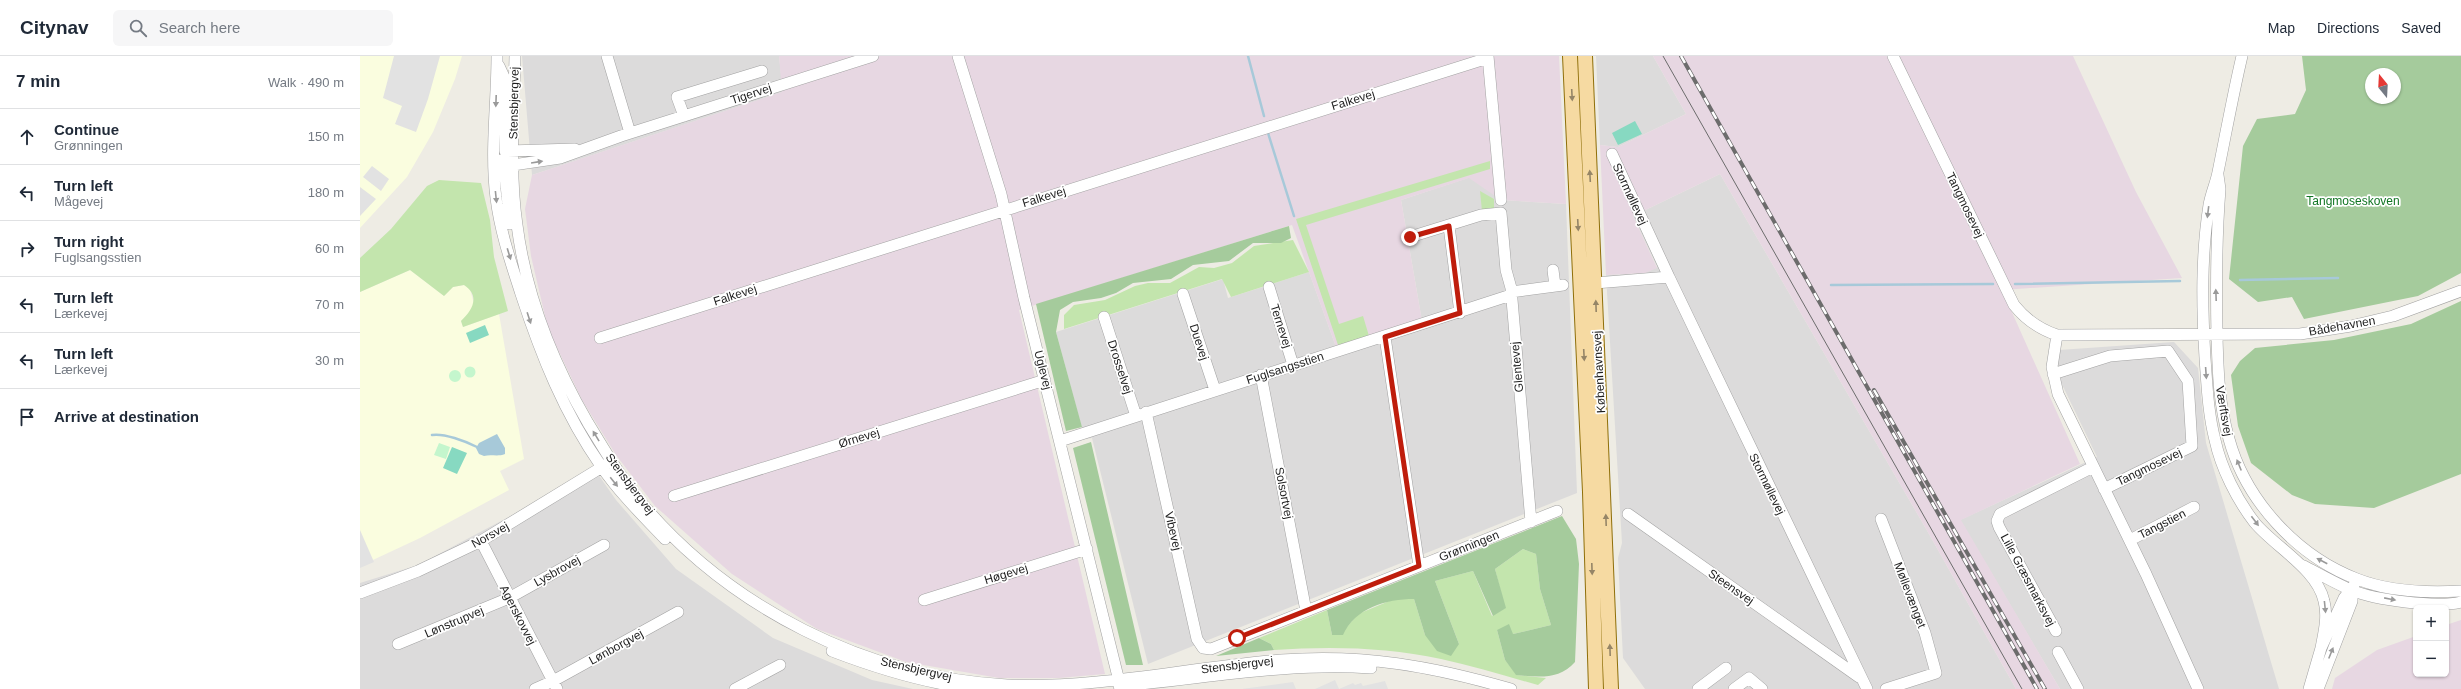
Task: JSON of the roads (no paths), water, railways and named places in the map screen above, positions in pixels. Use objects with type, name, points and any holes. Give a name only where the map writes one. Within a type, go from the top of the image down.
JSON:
[{"type":"main road","name":"Københavnsvej","points":[[1570,56],[1590,484],[1596,689]]},
{"type":"main road","name":"Københavnsvej","points":[[1585,56],[1612,689]]},
{"type":"street","name":"Stensbjergvej","points":[[515,56],[504,151],[504,165],[496,197],[501,228],[543,357],[563,402],[602,467],[630,502],[672,546],[699,570],[734,596],[787,630],[824,648],[875,667],[916,679],[974,689]]},
{"type":"street","points":[[607,56],[630,133]]},
{"type":"street","name":"Tigervej","points":[[504,165],[560,158],[630,133],[873,56]]},
{"type":"street","name":"Uglevej","points":[[958,56],[1004,209],[1120,683]]},
{"type":"street","name":"Tangmosevej","points":[[1892,56],[2014,305],[2022,316],[2041,330],[2057,335],[2217,334]]},
{"type":"street","name":"Værftsvej","points":[[2242,56],[2218,174],[2209,205],[2205,239],[2202,287],[2208,396],[2215,441],[2228,475],[2255,522],[2298,562],[2315,582],[2324,600],[2326,620],[2321,648],[2309,689]]},
{"type":"street","points":[[1488,57],[1501,200]]},
{"type":"street","name":"Falkevej","points":[[600,338],[1488,57]]},
{"type":"street","name":"Stensbjergvej","points":[[497,59],[504,165],[523,258],[538,311],[556,361],[573,398],[612,461],[638,498],[677,541],[704,565],[739,591],[784,619],[826,641],[878,660],[918,671],[958,679],[1022,685],[1120,683],[1282,668],[1341,666],[1410,671],[1488,689]]},
{"type":"street","points":[[684,116],[677,97],[762,70]]},
{"type":"street","name":"Tigervej","points":[[504,151],[586,148]]},
{"type":"street","name":"Stormøllevej","points":[[1612,154],[1669,278],[1845,647],[1867,689]]},
{"type":"street","name":"Værftsvej","points":[[2218,174],[2220,189],[2216,239],[2219,395],[2229,440],[2248,484],[2260,504],[2286,532],[2317,558],[2357,579],[2352,590],[2344,598],[2321,648]]},
{"type":"street","name":"Glentevej","points":[[1449,226],[1481,215],[1501,213],[1506,270],[1511,294],[1530,522]]},
{"type":"street","points":[[1410,237],[1449,226],[1460,313]]},
{"type":"street","name":"Fuglsangsstien","points":[[1060,441],[1261,375],[1460,313],[1511,294],[1559,286],[1553,270]]},
{"type":"street","points":[[1595,283],[1669,278]]},
{"type":"street","name":"Ternevej","points":[[1269,287],[1293,365]]},
{"type":"street","name":"Bådehavnen","points":[[2217,334],[2300,334],[2351,326],[2393,316],[2461,291]]},
{"type":"street","name":"Duevej","points":[[1183,294],[1215,390]]},
{"type":"street","name":"Drosselvej","points":[[1104,317],[1141,414]]},
{"type":"street","name":"Tangmosevej","points":[[2057,335],[2052,355],[2053,374],[2058,394],[2130,540],[2198,689]]},
{"type":"street","points":[[1385,337],[1419,566]]},
{"type":"street","name":"Tangmosevej","points":[[2053,374],[2110,356],[2168,351],[2188,381],[2192,446],[2104,489]]},
{"type":"street","name":"Solsortvej","points":[[1261,375],[1306,611]]},
{"type":"street","name":"Ørnevej","points":[[674,496],[1045,380]]},
{"type":"street","name":"Vibevej","points":[[1141,414],[1197,639],[1203,648]]},
{"type":"street","name":"Norsvej","points":[[360,593],[418,571],[481,541],[612,461]]},
{"type":"street","name":"Lille Græsmarksvej","points":[[2056,631],[1999,527],[1998,517],[2000,514],[2093,467]]},
{"type":"street","name":"Tangstien","points":[[2130,540],[2194,507]]},
{"type":"street","name":"Grønningen","points":[[1203,648],[1212,649],[1557,511]]},
{"type":"street","name":"Steensvej","points":[[1628,514],[1860,677]]},
{"type":"street","name":"Møllevænget","points":[[1880,520],[1925,633],[1936,672],[1886,689]]},
{"type":"street","name":"Agerskovvej","points":[[481,541],[555,685]]},
{"type":"street","name":"Lysbrovej","points":[[509,598],[604,545]]},
{"type":"street","name":"Høgevej","points":[[924,600],[1087,549]]},
{"type":"street","name":"Værftsvej","points":[[2298,562],[2352,590]]},
{"type":"street","points":[[2357,579],[2396,589],[2424,593],[2461,591]]},
{"type":"street","points":[[2352,590],[2409,601],[2461,602]]},
{"type":"street","name":"Værftsvej","points":[[2318,689],[2352,601],[2352,590]]},
{"type":"street","name":"Lønstrupvej","points":[[398,644],[509,598]]},
{"type":"street","name":"Lønborgvej","points":[[535,689],[555,685],[678,612]]},
{"type":"street","points":[[1833,659],[1845,647]]},
{"type":"street","points":[[2058,652],[2078,689]]},
{"type":"street","name":"Stensbjergvej","points":[[1093,689],[1120,683],[1280,660],[1342,658],[1410,664],[1459,674],[1511,689]]},
{"type":"street","points":[[735,689],[780,665]]},
{"type":"street","points":[[1698,689],[1726,668]]},
{"type":"street","points":[[1734,689],[1749,678],[1762,689]]},
{"type":"water","points":[[497,434],[505,448],[505,454],[484,456],[479,454],[476,448],[479,443]]},
{"type":"waterway","points":[[1248,56],[1264,116]]},
{"type":"waterway","points":[[1268,133],[1294,216]]},
{"type":"waterway","points":[[2240,280],[2338,278]]},
{"type":"waterway","points":[[2015,284],[2180,281]]},
{"type":"waterway","points":[[1831,285],[1993,284]]},
{"type":"waterway","points":[[432,435],[448,436],[477,447]]},
{"type":"tram line","points":[[1663,56],[2022,689]]},
{"type":"railway","points":[[1681,56],[2037,689]]},
{"type":"railway","points":[[1874,390],[2045,689]]},
{"type":"park label","name":"Tangmoseskoven","points":[[2353,201]]}]
